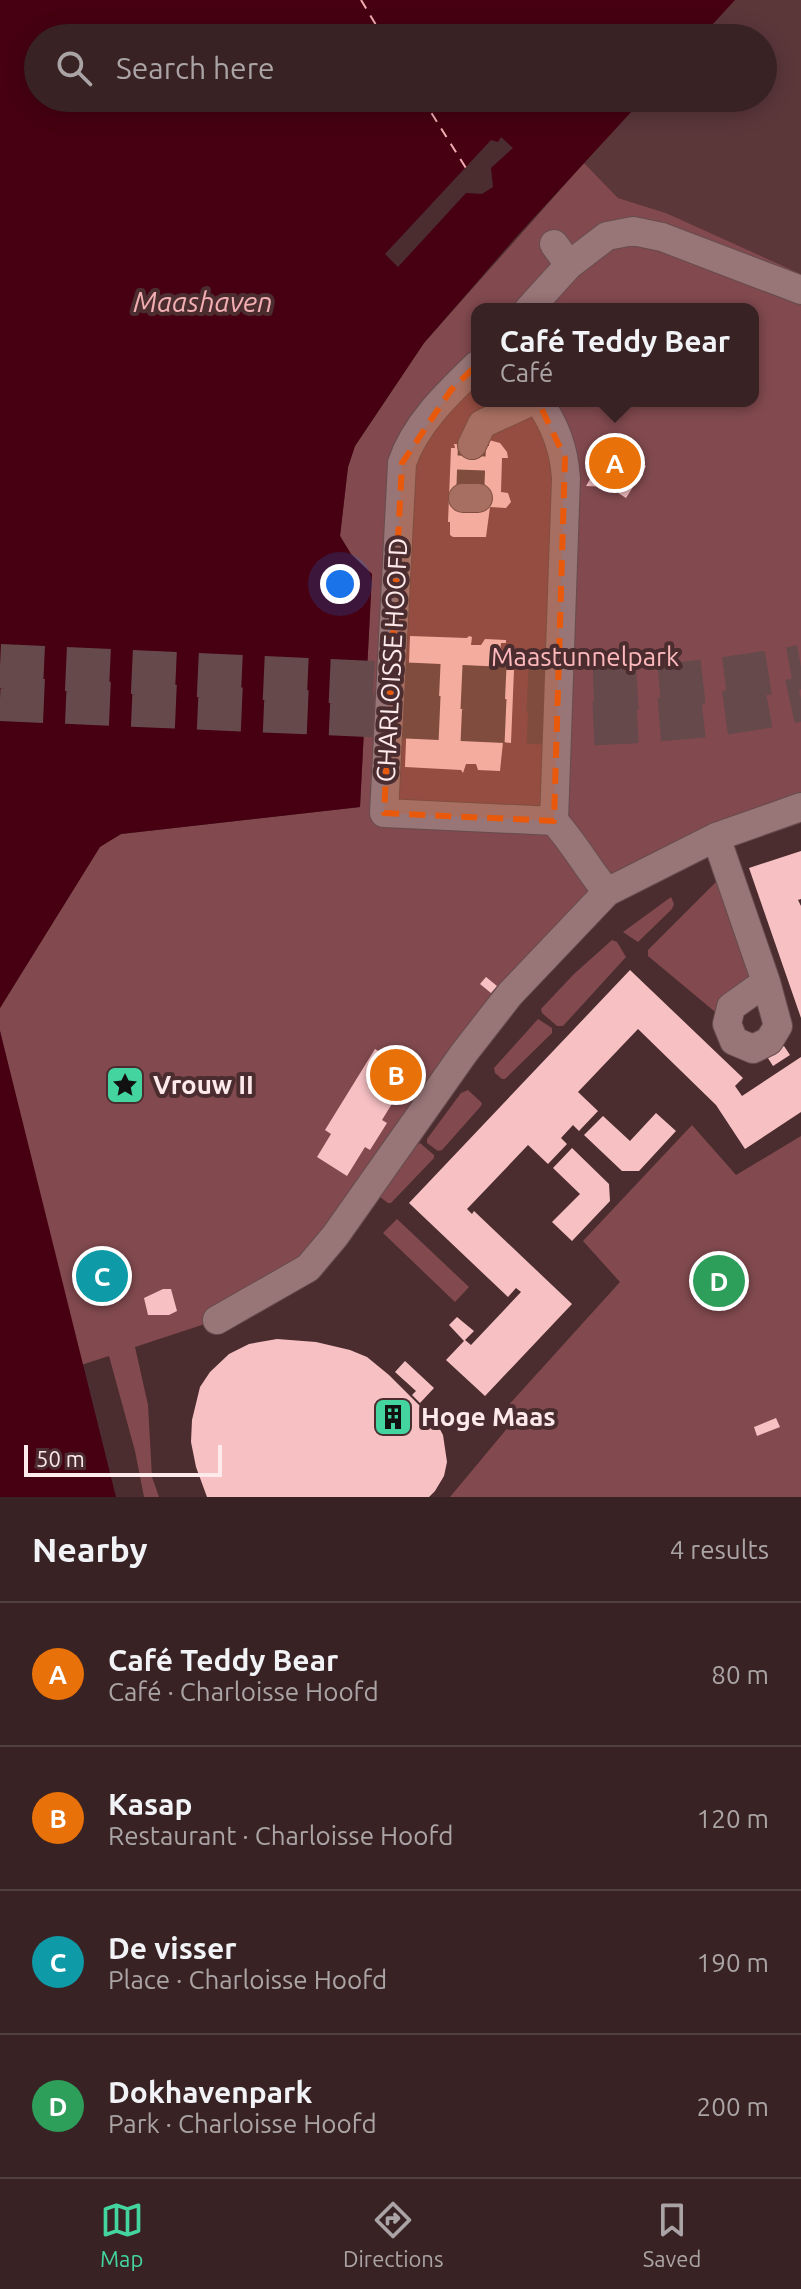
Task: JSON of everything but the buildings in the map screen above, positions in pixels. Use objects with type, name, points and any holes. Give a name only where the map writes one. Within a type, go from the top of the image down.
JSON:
[{"type":"street","points":[[532,303],[561,254],[607,236],[642,231],[801,290]]},
{"type":"street","name":"CHARLOISSE HOOFD","points":[[471,371],[439,403],[414,437],[402,463],[384,813],[554,821]]},
{"type":"street","points":[[472,445],[482,424],[519,407]]},
{"type":"street","points":[[543,407],[557,431],[565,458],[566,478],[554,821],[607,892]]},
{"type":"street","points":[[217,1320],[308,1268],[335,1236],[464,1053],[510,994],[607,892],[716,837],[801,807]]},
{"type":"street","points":[[716,837],[766,982]]},
{"type":"highlighted area","points":[[493,349],[537,399],[565,458],[554,821],[384,813],[402,463],[451,390]]},
{"type":"shaded area","points":[[727,0],[801,0],[801,274],[666,213],[618,198],[584,163],[629,112],[777,112],[777,24],[706,24]]},
{"type":"green space","name":"Maastunnelpark","points":[[584,163],[618,198],[666,213],[801,274],[801,807],[607,892],[335,1236],[217,1320],[135,1347],[148,1405],[152,1477],[159,1497],[144,1497],[109,1356],[81,1365],[0,1031],[0,1008],[100,846],[121,834],[360,807],[372,574],[351,554],[340,536],[348,467],[355,446],[424,343]]},
{"type":"green space","points":[[718,880],[754,972],[719,1013],[648,956],[648,950]]},
{"type":"green space","points":[[671,897],[674,904],[672,909],[638,942],[623,932]]},
{"type":"green space","points":[[612,940],[617,942],[626,957],[563,1026],[557,1026],[541,1009]]},
{"type":"green space","points":[[538,1019],[552,1028],[552,1033],[502,1079],[494,1068]]},
{"type":"green space","points":[[468,1090],[482,1103],[481,1106],[438,1151],[427,1143],[427,1139],[461,1093]]},
{"type":"green space","points":[[692,1125],[736,1175],[801,1136],[801,1497],[450,1497],[515,1419],[505,1409],[620,1282],[583,1241]]},
{"type":"green space","points":[[420,1143],[434,1158],[388,1203],[380,1197],[380,1193]]},
{"type":"green space","points":[[397,1219],[469,1287],[455,1302],[383,1233]]},
{"type":"water","name":"Maashaven","points":[[0,0],[735,0],[713,24],[24,24],[24,112],[631,112],[424,343],[355,446],[348,467],[340,536],[351,554],[372,574],[360,807],[121,834],[100,847],[0,1008]]},
{"type":"water","points":[[0,1031],[116,1497],[0,1497]]},
{"type":"pier","points":[[501,137],[513,148],[491,168],[493,187],[482,194],[466,193],[398,267],[385,254],[491,140],[498,142]]},
{"type":"ferry route","points":[[361,0],[376,24]]},
{"type":"ferry route","points":[[431,112],[466,168]]},
{"type":"tunnel","points":[[470,498],[472,445]]},
{"type":"tunnel","points":[[0,666],[552,691],[677,684],[801,667]]},
{"type":"tunnel","points":[[0,699],[577,724],[689,717],[801,699]]},
{"type":"place","name":"Café Teddy Bear","points":[[615,463]]},
{"type":"place","name":"Kasap","points":[[396,1075]]},
{"type":"place","name":"Vrouw II","points":[[125,1085]]},
{"type":"place","name":"De visser","points":[[102,1276]]},
{"type":"place","name":"Dokhavenpark","points":[[719,1281]]},
{"type":"place","name":"Hoge Maas","points":[[393,1417]]}]
